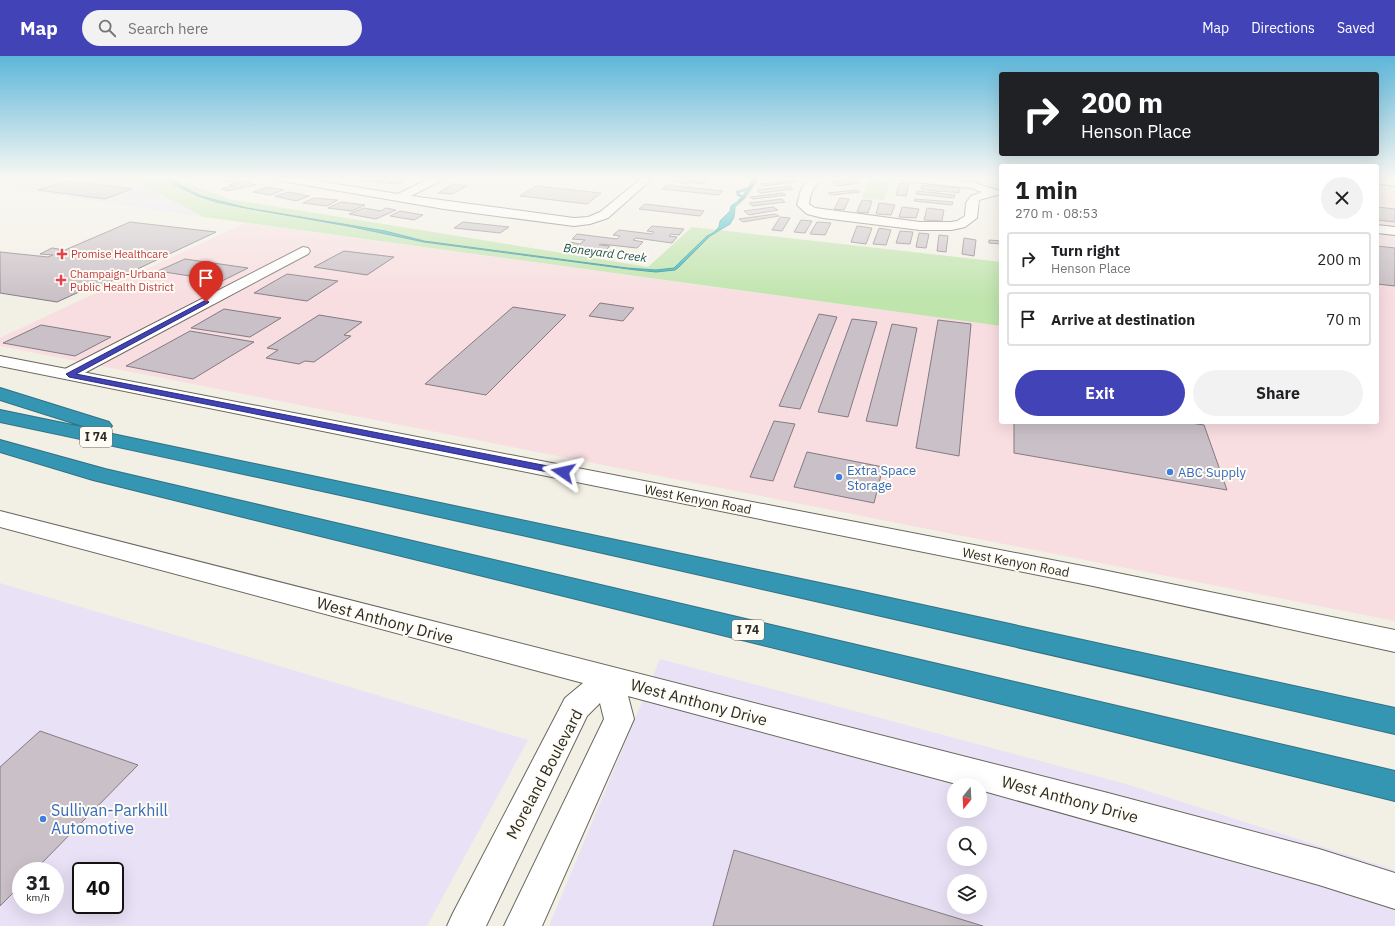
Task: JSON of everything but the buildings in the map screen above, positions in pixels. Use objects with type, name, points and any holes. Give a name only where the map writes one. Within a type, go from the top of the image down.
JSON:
[{"type":"highway","points":[[0,394],[192,456]]},
{"type":"highway","name":"I 74","points":[[0,416],[192,456],[858,601],[1395,721]]},
{"type":"highway","name":"I 74","points":[[0,446],[101,475],[1395,786]]},
{"type":"highway","points":[[0,460],[101,475]]},
{"type":"street","points":[[546,219],[574,222],[597,219]]},
{"type":"street","points":[[852,219],[920,226],[951,226],[967,221],[969,219]]},
{"type":"street","points":[[1379,229],[1395,230]]},
{"type":"street","points":[[69,374],[303,250]]},
{"type":"street","name":"West Kenyon Road","points":[[0,361],[1094,577],[1395,641]]},
{"type":"street","name":"West Anthony Drive","points":[[0,520],[1100,807],[1319,867],[1395,891]]},
{"type":"street","points":[[524,926],[619,719],[609,678]]},
{"type":"street","name":"Moreland Boulevard","points":[[466,926],[576,707],[609,678]]},
{"type":"shaded area","points":[[1379,219],[1395,219],[1395,621],[0,346],[0,338],[245,223],[999,326],[999,424],[1379,424]]},
{"type":"shaded area","points":[[0,583],[528,740],[427,926],[0,926]]},
{"type":"shaded area","points":[[660,659],[1126,784],[1395,870],[1395,926],[549,926]]},
{"type":"green space","points":[[216,219],[350,219],[648,267],[692,227],[999,262],[999,326]]},
{"type":"water","points":[[306,219],[385,231],[424,241],[627,268],[656,270],[674,268],[707,236],[719,227],[720,221],[722,219],[733,219],[730,224],[710,236],[675,270],[656,272],[424,242]]},
{"type":"place","name":"Promise Healthcare","points":[[62,254]]},
{"type":"place","name":"Champaign-Urbana Public Health District","points":[[61,280]]},
{"type":"place","name":"ABC Supply","points":[[1170,472]]},
{"type":"place","name":"Extra Space Storage","points":[[839,477]]},
{"type":"place","name":"Sullivan-Parkhill Automotive","points":[[43,819]]},
{"type":"route","points":[[206,302],[69,374],[563,472]]},
{"type":"water label","name":"Boneyard Creek","points":[[605,253]]}]
